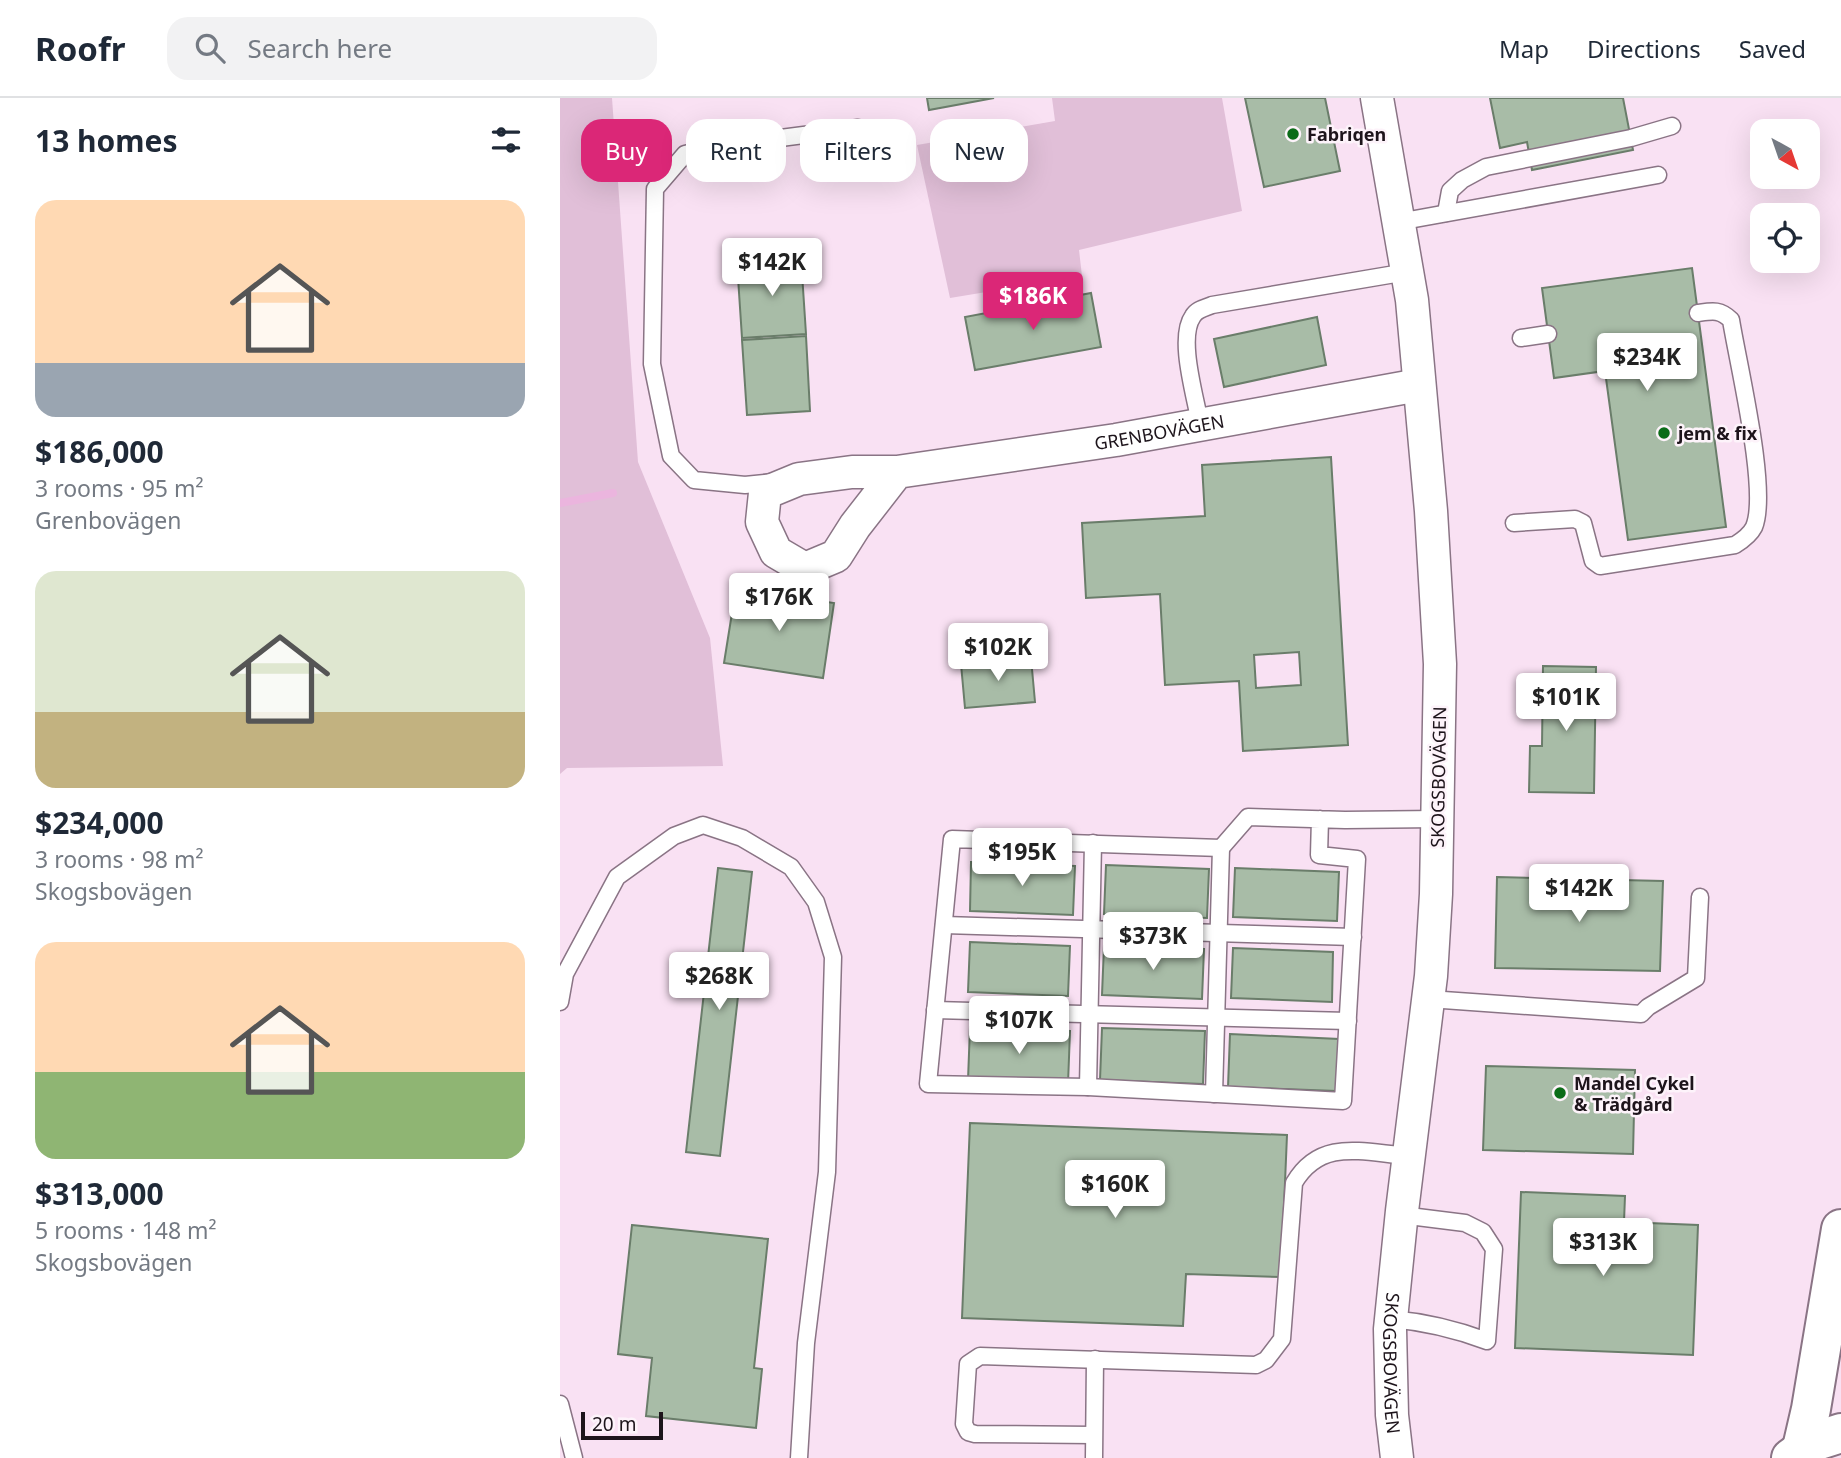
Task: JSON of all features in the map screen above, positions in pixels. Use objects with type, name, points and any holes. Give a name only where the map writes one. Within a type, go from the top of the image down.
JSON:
[{"type":"main road","points":[[1796,1453],[1811,1409],[1841,1229]]},
{"type":"main road","points":[[1796,1453],[1821,1438],[1841,1433]]},
{"type":"street","name":"SKOGSBOVÄGEN","points":[[1377,98],[1407,272],[1431,511],[1440,664],[1436,894],[1429,999],[1401,1215],[1391,1319],[1392,1415],[1396,1458]]},
{"type":"street","name":"GRENBOVÄGEN","points":[[897,472],[855,526],[836,556],[804,569],[776,552],[762,522],[765,493],[799,479],[852,472],[897,472],[1116,440],[1419,385]]},
{"type":"lane","points":[[1446,213],[1450,191],[1462,180],[1486,167],[1631,138],[1672,126]]},
{"type":"lane","points":[[799,479],[745,485],[694,480],[671,456],[652,364],[655,189],[685,154],[718,146],[800,135]]},
{"type":"lane","points":[[1398,222],[1658,175]]},
{"type":"lane","points":[[1200,424],[1186,333],[1192,316],[1197,311],[1212,305],[1407,272]]},
{"type":"lane","points":[[1514,523],[1575,519],[1583,523],[1593,561],[1600,566],[1735,545],[1747,537],[1754,526],[1759,494],[1731,320],[1716,310],[1698,313]]},
{"type":"lane","points":[[1521,338],[1548,334]]},
{"type":"lane","points":[[1214,1094],[1221,848],[1248,817],[1437,819]]},
{"type":"lane","points":[[1221,848],[952,839],[928,1084],[1088,1087],[1343,1101],[1357,859],[1319,855],[1320,819]]},
{"type":"lane","points":[[560,1002],[565,974],[617,877],[683,832],[703,825],[741,838],[791,867],[816,902],[833,957],[827,1172],[806,1343],[799,1458]]},
{"type":"lane","points":[[1088,1087],[1093,843]]},
{"type":"lane","points":[[1429,999],[1641,1014],[1696,978],[1700,897]]},
{"type":"lane","points":[[944,925],[1353,937]]},
{"type":"lane","points":[[935,1010],[1348,1021]]},
{"type":"lane","points":[[1093,1434],[968,1432],[964,1424],[968,1364],[980,1356],[1256,1366],[1266,1360],[1282,1339],[1294,1183],[1302,1169],[1330,1151],[1409,1156]]},
{"type":"lane","points":[[1391,1319],[1428,1322],[1487,1341],[1494,1249],[1483,1232],[1465,1223],[1401,1215]]},
{"type":"lane","points":[[1094,1458],[1095,1359]]},
{"type":"lane","points":[[560,1404],[574,1458]]},
{"type":"shaded area","points":[[560,98],[612,98],[614,119],[581,119],[581,182],[618,182],[638,462],[710,638],[723,766],[567,768],[560,774]]},
{"type":"shaded area","points":[[1052,98],[1222,98],[1242,211],[1079,250],[1082,276],[950,298],[917,145],[930,143],[930,182],[1028,182],[1028,126],[1055,121]]},
{"type":"building","points":[[927,98],[994,98],[929,110]]},
{"type":"building","name":"Fabriqen","points":[[1245,98],[1325,98],[1340,171],[1264,187]]},
{"type":"building","points":[[1490,98],[1623,98],[1633,150],[1532,170],[1527,142],[1500,148]]},
{"type":"building","points":[[801,258],[806,334],[742,338],[737,262]]},
{"type":"building","name":"jem & fix","points":[[1692,268],[1726,527],[1628,540],[1605,371],[1554,378],[1542,288]]},
{"type":"building","points":[[1091,293],[1101,347],[975,370],[965,317]]},
{"type":"building","points":[[1317,317],[1326,365],[1224,387],[1214,339]]},
{"type":"building","points":[[806,336],[810,411],[747,415],[742,340]]},
{"type":"building","points":[[1331,457],[1348,745],[1243,751],[1239,681],[1165,685],[1160,594],[1086,598],[1082,523],[1205,516],[1202,465]],"holes":[[[1299,652],[1301,685],[1256,688],[1254,655]]]},
{"type":"building","points":[[736,588],[834,603],[823,678],[724,663]]},
{"type":"building","points":[[1031,658],[1035,702],[965,708],[961,664]]},
{"type":"building","points":[[1543,666],[1596,667],[1594,793],[1529,792],[1530,746],[1542,746]]},
{"type":"building","points":[[971,862],[1075,866],[1073,915],[970,911]]},
{"type":"building","points":[[1106,865],[1209,869],[1207,918],[1104,914]]},
{"type":"building","points":[[718,868],[752,872],[720,1156],[686,1152]]},
{"type":"building","points":[[1235,868],[1339,872],[1337,921],[1233,917]]},
{"type":"building","points":[[1497,877],[1663,881],[1660,971],[1495,968]]},
{"type":"building","points":[[970,942],[1070,946],[1068,996],[968,992]]},
{"type":"building","points":[[1104,946],[1204,949],[1202,999],[1102,995]]},
{"type":"building","points":[[1233,948],[1333,952],[1332,1002],[1231,998]]},
{"type":"building","points":[[970,1027],[1070,1031],[1068,1084],[968,1080]]},
{"type":"building","points":[[1102,1028],[1205,1031],[1203,1084],[1100,1080]]},
{"type":"building","points":[[1230,1034],[1339,1039],[1337,1091],[1228,1087]]},
{"type":"building","name":"Mandel Cykel & Trädgård","points":[[1486,1066],[1635,1070],[1633,1154],[1483,1150]]},
{"type":"building","points":[[970,1123],[1287,1135],[1281,1277],[1186,1274],[1183,1326],[962,1318]]},
{"type":"building","points":[[1521,1192],[1625,1196],[1624,1222],[1698,1225],[1693,1355],[1515,1348]]},
{"type":"building","points":[[632,1225],[768,1239],[754,1368],[762,1369],[756,1428],[646,1416],[652,1358],[618,1354]]},
{"type":"waterway","points":[[560,503],[613,493]]},
{"type":"place","name":"Fabriqen","points":[[1293,134]]},
{"type":"place","name":"jem & fix","points":[[1664,433]]},
{"type":"place","name":"Mandel Cykel & Trädgård","points":[[1560,1093]]}]
